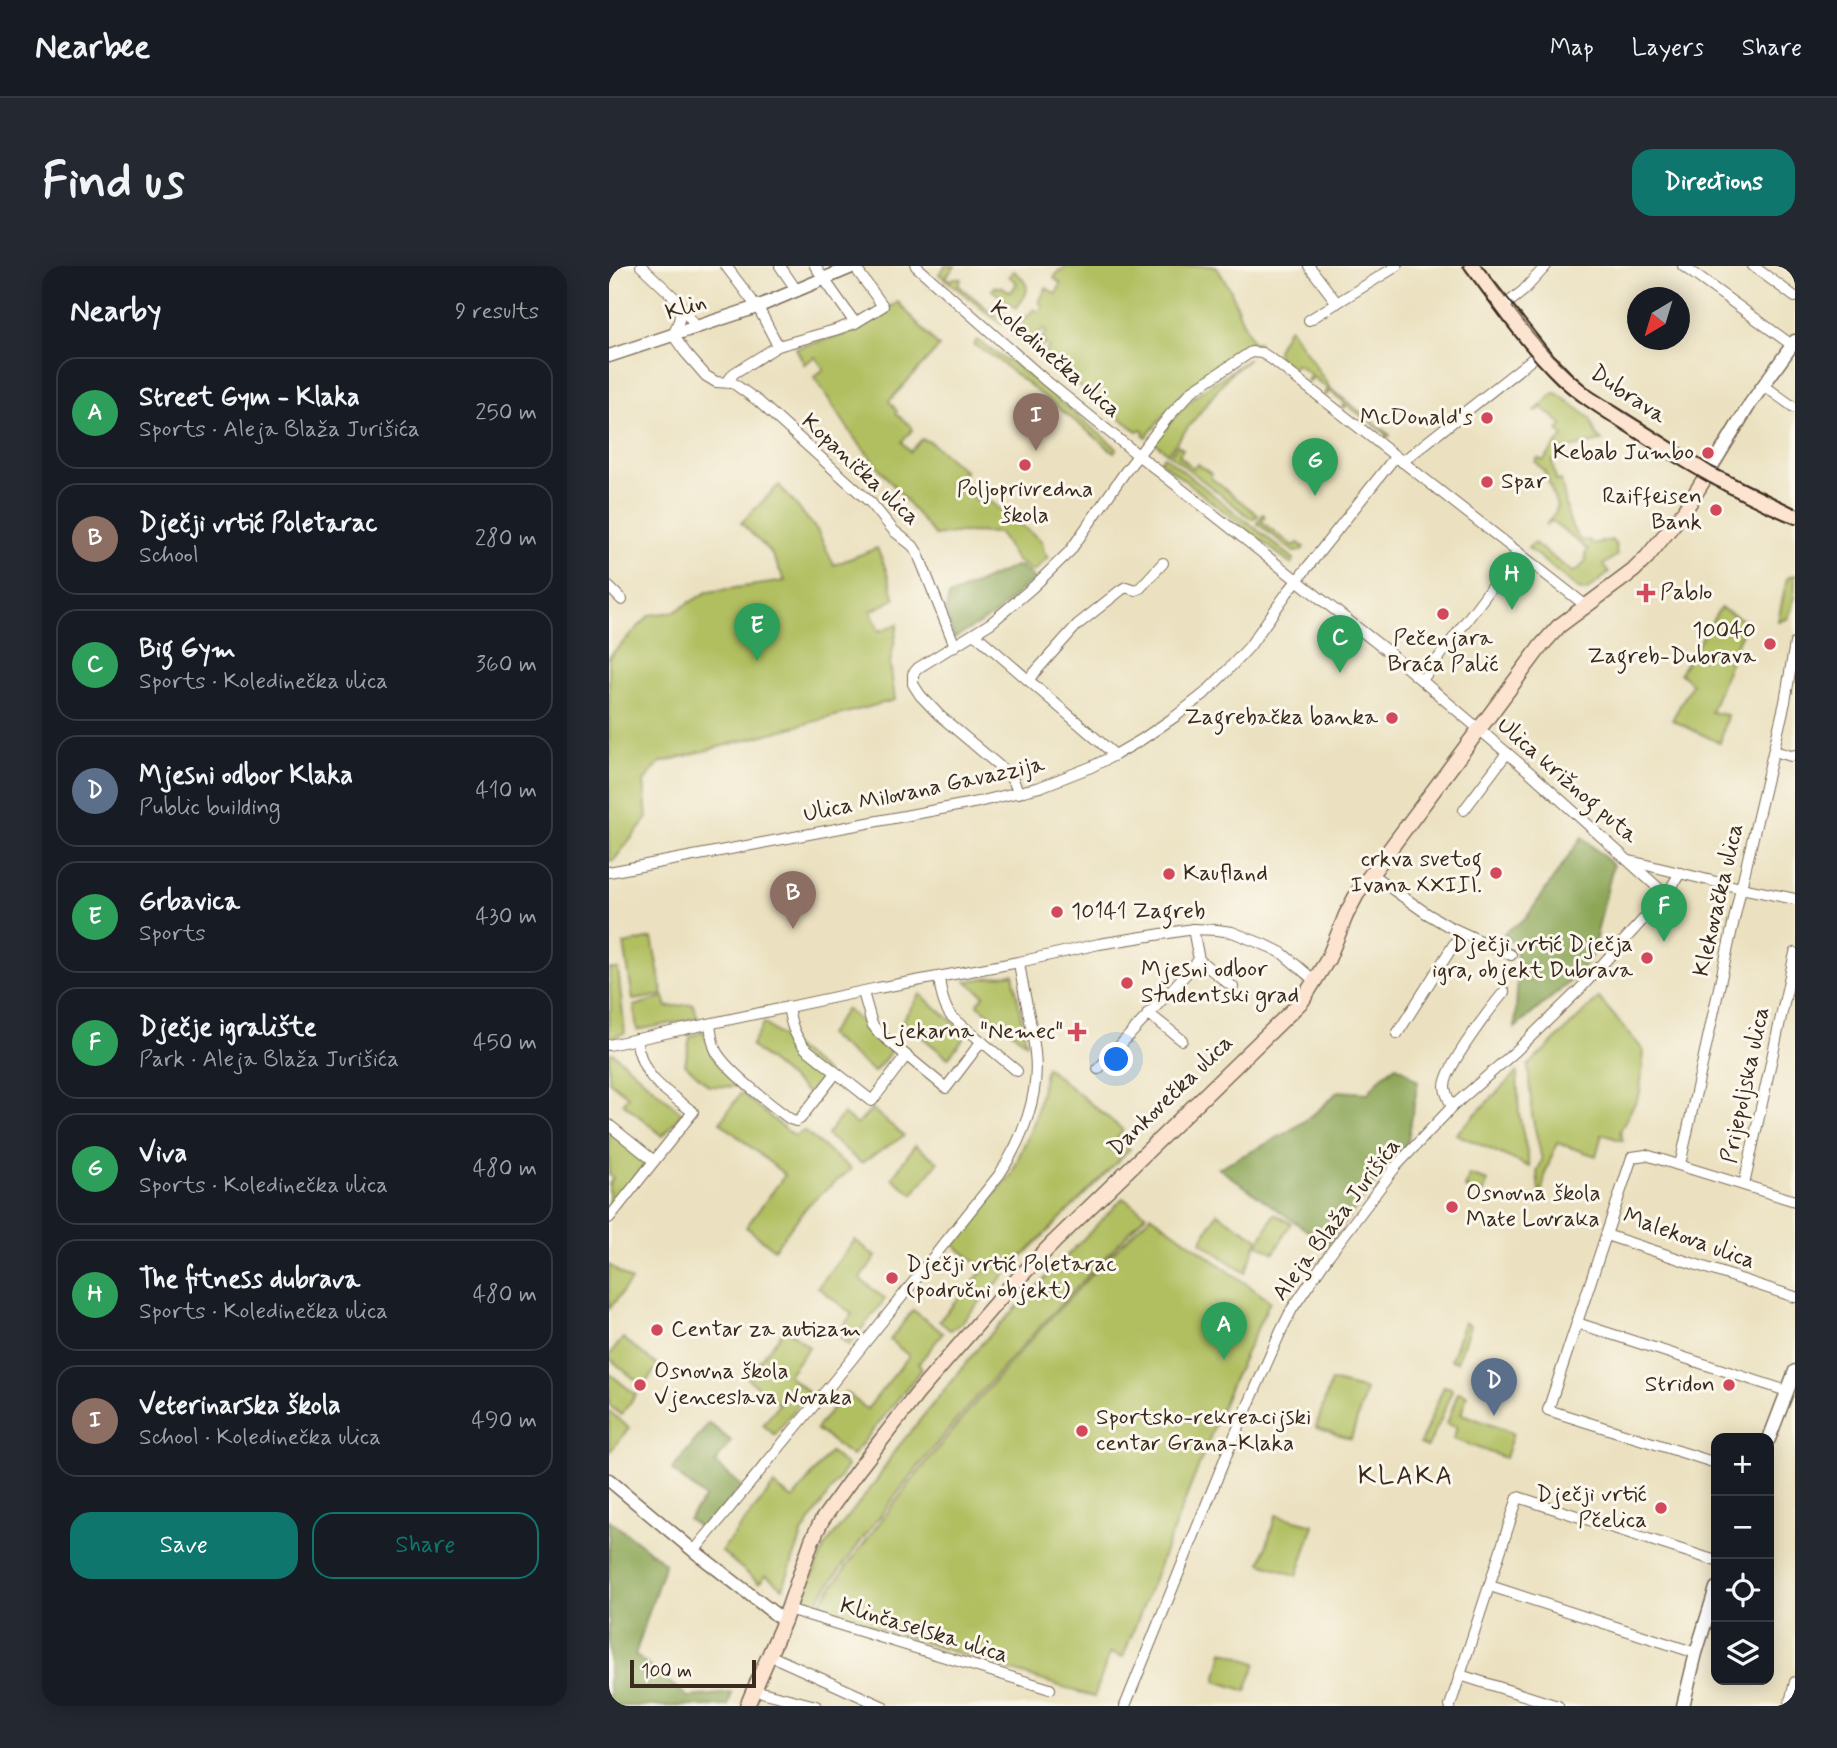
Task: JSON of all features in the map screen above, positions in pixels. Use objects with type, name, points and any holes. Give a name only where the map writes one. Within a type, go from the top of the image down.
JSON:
[{"type":"main road","name":"Dubrava","points":[[1472,266],[1540,353],[1564,379],[1594,402],[1708,473],[1755,499],[1795,516]]},
{"type":"main road","name":"Dankovečka ulica","points":[[747,1706],[786,1615],[803,1561],[822,1520],[858,1470],[926,1384],[1007,1290],[1302,1001],[1331,952],[1351,903],[1550,636],[1647,557],[1685,510],[1708,473]]},
{"type":"street","points":[[641,266],[677,300],[696,327]]},
{"type":"street","points":[[726,266],[757,307],[778,346]]},
{"type":"street","points":[[780,266],[797,290]]},
{"type":"street","points":[[815,266],[855,323]]},
{"type":"street","points":[[728,382],[734,373],[778,346],[855,323],[883,306],[854,266]]},
{"type":"street","name":"Klin","points":[[609,356],[757,307],[854,266]]},
{"type":"street","name":"Koledinečka ulica","points":[[916,266],[1045,380],[1298,580],[1479,729]]},
{"type":"street","points":[[1309,266],[1337,303]]},
{"type":"street","points":[[1503,307],[1523,291],[1546,266]]},
{"type":"street","points":[[1683,266],[1793,343],[1736,426],[1708,473]]},
{"type":"street","points":[[1753,266],[1795,297]]},
{"type":"street","points":[[1309,320],[1390,268]]},
{"type":"street","points":[[673,335],[680,315],[677,300]]},
{"type":"street","name":"Kopanička ulica","points":[[673,335],[706,376],[716,382],[738,385],[758,401],[871,503],[894,531],[913,546],[954,646]]},
{"type":"street","points":[[1020,793],[1004,770],[939,715],[914,688],[912,677],[915,670],[975,634],[1020,599],[1070,551],[1138,455],[1192,391],[1247,355],[1257,352],[1273,360],[1585,605]]},
{"type":"street","points":[[1298,580],[1398,459],[1540,353]]},
{"type":"street","points":[[1763,385],[1795,408]]},
{"type":"street","points":[[1422,680],[1518,552]]},
{"type":"street","points":[[1028,680],[1077,625],[1126,587],[1135,590],[1140,588],[1163,562]]},
{"type":"street","name":"Ulica Milovana Gavazzija","points":[[609,872],[956,807],[1020,793],[1067,777],[1115,755],[1165,724],[1204,694],[1249,647],[1298,580]]},
{"type":"street","points":[[609,587],[622,600]]},
{"type":"street","points":[[975,634],[1115,755]]},
{"type":"street","name":"Klekovačka ulica","points":[[1680,1165],[1785,702],[1795,643]]},
{"type":"street","name":"Ulica križnog puta","points":[[1479,729],[1665,894]]},
{"type":"street","points":[[1774,751],[1795,755]]},
{"type":"street","points":[[1464,810],[1507,753]]},
{"type":"street","name":"Ulica križnog puta","points":[[1629,861],[1795,899]]},
{"type":"street","name":"Aleja Blaža Jurišića","points":[[1125,1706],[1287,1317],[1329,1255],[1397,1166],[1452,1107],[1517,1050],[1579,990],[1665,894],[1680,873]]},
{"type":"street","points":[[1371,874],[1426,913],[1461,933],[1511,955]]},
{"type":"street","points":[[609,1045],[1099,944],[1193,929],[1232,932],[1271,947],[1315,981]]},
{"type":"street","points":[[1193,929],[1199,960],[1233,987]]},
{"type":"street","points":[[1397,1034],[1461,933]]},
{"type":"street","name":"Prijepoljska ulica","points":[[1744,1185],[1795,953]]},
{"type":"street","points":[[1098,1069],[1199,960]]},
{"type":"street","points":[[694,1551],[848,1364],[999,1175],[1011,1156],[1026,1122],[1035,1074],[1035,1054],[1019,962]]},
{"type":"street","points":[[939,978],[946,1009],[951,1016],[1017,1072]]},
{"type":"street","points":[[863,992],[872,1024],[879,1033],[946,1088],[981,1042]]},
{"type":"street","points":[[1452,1107],[1445,1085],[1449,1073],[1484,1017],[1504,992]]},
{"type":"street","points":[[788,1007],[792,1027],[805,1048],[872,1101],[906,1056]]},
{"type":"street","points":[[1148,1013],[1182,1040]]},
{"type":"street","points":[[710,1024],[713,1044],[721,1058],[790,1119],[800,1119],[836,1073]]},
{"type":"street","points":[[609,1218],[692,1112],[646,1072],[636,1039]]},
{"type":"street","points":[[609,1125],[653,1161]]},
{"type":"street","name":"Malekova ulica","points":[[1680,1165],[1646,1155],[1636,1155],[1629,1160],[1606,1235],[1795,1297]]},
{"type":"street","points":[[1680,1165],[1795,1201]]},
{"type":"street","points":[[1606,1235],[1548,1410],[1711,1461]]},
{"type":"street","points":[[1577,1323],[1787,1391]]},
{"type":"street","points":[[1771,1433],[1795,1371]]},
{"type":"street","points":[[609,1480],[694,1551],[786,1615]]},
{"type":"street","points":[[1450,1706],[1518,1497],[1711,1559]]},
{"type":"street","points":[[1490,1587],[1696,1653]]},
{"type":"street","points":[[1683,1706],[1711,1604]]},
{"type":"street","name":"Klinčaselska ulica","points":[[786,1615],[1050,1689]]},
{"type":"street","points":[[769,1655],[882,1706]]},
{"type":"street","points":[[1460,1675],[1558,1706]]},
{"type":"street","points":[[1790,1706],[1795,1682]]},
{"type":"street","points":[[754,1690],[816,1706]]},
{"type":"green space","points":[[945,266],[955,266],[946,277],[951,280],[960,278],[958,285],[995,315],[1000,310],[1007,317],[1007,324],[1002,325],[939,274]]},
{"type":"green space","points":[[1065,266],[1216,266],[1231,291],[1253,343],[1259,342],[1198,380],[1177,399],[1146,437],[1142,429],[1137,431],[1053,366],[1053,361],[1044,358],[1049,347],[1043,338],[1046,332],[1043,329],[1038,335],[1044,345],[1039,350],[1012,334],[1034,309],[1039,312],[1043,306],[1039,302],[1046,288],[1056,294],[1061,284],[1054,278]]},
{"type":"green space","points":[[1014,271],[1024,280],[1027,289],[1016,308],[992,290],[995,286],[1001,286],[1009,292],[1012,291],[1017,283],[1009,276]]},
{"type":"green space","points":[[898,302],[939,347],[889,401],[897,411],[896,414],[911,426],[912,430],[902,442],[910,452],[922,439],[930,442],[965,471],[958,486],[984,505],[988,500],[1042,541],[1048,557],[1033,572],[1016,560],[999,533],[962,532],[935,536],[855,439],[814,377],[824,369],[815,357],[804,364],[796,348],[856,331]]},
{"type":"green space","points":[[1290,328],[1331,389],[1390,435],[1385,440],[1382,440],[1386,434],[1365,418],[1361,423],[1363,417],[1347,405],[1343,409],[1345,403],[1330,391],[1324,395],[1328,389],[1313,377],[1307,381],[1311,375],[1296,364],[1292,369],[1279,358],[1278,349],[1285,332]]},
{"type":"green space","points":[[977,340],[1010,361],[1117,448],[1114,452],[995,358],[974,345]]},
{"type":"green space","points":[[1249,359],[1230,374],[1168,453],[1154,442],[1197,394]]},
{"type":"green space","points":[[1554,393],[1590,418],[1596,435],[1602,441],[1559,450],[1559,459],[1552,461],[1556,481],[1561,480],[1568,514],[1577,536],[1582,541],[1590,540],[1591,544],[1612,540],[1615,543],[1617,555],[1603,565],[1609,573],[1586,591],[1580,590],[1528,548],[1534,543],[1572,572],[1578,570],[1586,560],[1585,554],[1588,550],[1551,521],[1546,525],[1557,506],[1545,472],[1535,462],[1538,458],[1543,461],[1563,436],[1558,430],[1563,425],[1542,407],[1535,411]]},
{"type":"green space","points":[[1178,445],[1183,449],[1179,455],[1193,468],[1198,464],[1211,474],[1211,478],[1258,515],[1252,519],[1170,455]]},
{"type":"green space","points":[[1164,456],[1294,559],[1291,564],[1160,461]]},
{"type":"green space","points":[[779,485],[817,530],[834,565],[877,548],[895,599],[871,611],[879,631],[898,624],[890,663],[895,700],[659,763],[644,782],[647,819],[614,860],[609,861],[609,657],[650,615],[674,612],[707,592],[785,581],[771,553],[741,523]]},
{"type":"green space","points":[[1263,514],[1265,517],[1262,522],[1293,546],[1298,543],[1304,547],[1301,551],[1294,552],[1257,523]]},
{"type":"green space","points":[[1015,566],[1021,567],[1034,578],[993,616],[954,638],[946,612],[949,596]]},
{"type":"green space","points":[[1795,575],[1792,609],[1787,619],[1778,621],[1787,578]]},
{"type":"green space","points":[[1720,608],[1748,622],[1711,712],[1727,715],[1720,743],[1672,720],[1692,684],[1680,673]]},
{"type":"green space","points":[[1582,837],[1613,865],[1592,954],[1579,974],[1515,1028],[1518,973],[1516,948],[1504,933],[1526,918]]},
{"type":"green space","points":[[652,938],[663,995],[633,1000],[624,944]]},
{"type":"green space","points":[[609,969],[618,969],[625,1033],[609,1038],[611,1010]]},
{"type":"green space","points":[[1013,974],[1026,1043],[977,1004],[984,995],[966,981]]},
{"type":"green space","points":[[920,994],[967,1034],[948,1058],[902,1021]]},
{"type":"green space","points":[[664,997],[667,1007],[693,1004],[698,1018],[637,1030],[634,1006]]},
{"type":"green space","points":[[1599,998],[1644,1051],[1640,1093],[1620,1131],[1623,1141],[1602,1134],[1596,1156],[1557,1143],[1546,1171],[1540,1201],[1537,1173],[1542,1160],[1532,1115],[1528,1066]]},
{"type":"green space","points":[[846,1009],[893,1049],[874,1072],[828,1035]]},
{"type":"green space","points":[[764,1023],[827,1073],[809,1094],[751,1046]]},
{"type":"green space","points":[[703,1031],[716,1061],[739,1087],[709,1086],[685,1064],[690,1037]]},
{"type":"green space","points":[[613,1053],[682,1113],[663,1136],[623,1103],[628,1096],[609,1081],[609,1054]]},
{"type":"green space","points":[[1396,1066],[1418,1082],[1407,1145],[1328,1245],[1218,1168],[1297,1126],[1312,1116],[1338,1091],[1368,1093],[1382,1076]]},
{"type":"green space","points":[[1046,1067],[1123,1130],[1117,1138],[1130,1149],[1012,1267],[959,1325],[950,1330],[939,1321],[984,1269],[953,1244],[1011,1175],[1035,1120]]},
{"type":"green space","points":[[1517,1072],[1519,1114],[1530,1167],[1456,1134]]},
{"type":"green space","points":[[741,1093],[794,1136],[804,1131],[851,1169],[809,1204],[774,1249],[746,1227],[785,1175],[720,1122]]},
{"type":"green space","points":[[872,1109],[904,1136],[861,1163],[827,1135],[843,1114],[857,1125]]},
{"type":"green space","points":[[609,1132],[647,1162],[609,1209],[609,1184],[613,1178],[609,1175]]},
{"type":"green space","points":[[915,1145],[938,1162],[913,1194],[892,1178]]},
{"type":"green space","points":[[1469,1175],[1488,1181],[1483,1194],[1465,1188]]},
{"type":"green space","points":[[1123,1198],[1146,1214],[952,1425],[816,1602],[803,1598],[825,1546],[877,1480],[893,1453],[983,1342]]},
{"type":"green space","points":[[1217,1213],[1258,1239],[1245,1273],[1201,1242]]},
{"type":"green space","points":[[1274,1214],[1291,1223],[1274,1253],[1258,1244]]},
{"type":"green space","name":"Sportsko-rekreacijski centar Grana-Klaka","points":[[1151,1215],[1270,1301],[1230,1387],[1123,1657],[1110,1653],[1094,1697],[816,1608],[914,1477],[976,1402],[1062,1306]]},
{"type":"green space","points":[[855,1240],[876,1257],[860,1279],[885,1299],[849,1345],[837,1335],[852,1314],[818,1287]]},
{"type":"green space","points":[[609,1265],[631,1281],[609,1309]]},
{"type":"green space","points":[[913,1310],[943,1333],[919,1363],[922,1369],[852,1456],[816,1429],[845,1392],[867,1409],[909,1356],[890,1340]]},
{"type":"green space","points":[[1464,1322],[1470,1326],[1457,1362],[1451,1360]]},
{"type":"green space","points":[[786,1328],[809,1347],[788,1375],[808,1392],[775,1435],[763,1425],[779,1404],[746,1377]]},
{"type":"green space","points":[[623,1338],[658,1366],[643,1386],[609,1358]]},
{"type":"green space","points":[[609,1373],[636,1395],[621,1415],[609,1405]]},
{"type":"green space","points":[[1331,1381],[1366,1390],[1351,1439],[1316,1427]]},
{"type":"green space","points":[[1444,1386],[1452,1390],[1427,1447],[1420,1444]]},
{"type":"green space","points":[[1458,1392],[1467,1395],[1461,1415],[1513,1433],[1505,1458],[1453,1439],[1457,1427],[1447,1424]]},
{"type":"green space","points":[[609,1411],[629,1428],[609,1453]]},
{"type":"green space","points":[[709,1423],[731,1441],[715,1463],[742,1486],[704,1531],[688,1519],[705,1498],[672,1470]]},
{"type":"green space","points":[[830,1452],[847,1466],[803,1532],[783,1588],[766,1575],[759,1583],[721,1551],[774,1485],[793,1499]]},
{"type":"green space","points":[[1276,1515],[1314,1525],[1297,1576],[1261,1563]]},
{"type":"green space","points":[[609,1520],[665,1563],[635,1655],[688,1697],[732,1693],[728,1706],[609,1706]]},
{"type":"green space","points":[[1223,1651],[1256,1663],[1246,1691],[1216,1681]]},
{"type":"tram line","points":[[1463,266],[1531,355],[1573,397],[1687,470],[1729,494],[1795,524]]},
{"type":"tram line","points":[[1482,266],[1548,349],[1592,391],[1712,467],[1795,508]]},
{"type":"place","name":"McDonald's","points":[[1487,418]]},
{"type":"place","name":"Veterinarska škola","points":[[1036,451]]},
{"type":"place","name":"Kebab Jumbo","points":[[1708,453]]},
{"type":"place","name":"Poljoprivredna škola","points":[[1025,465]]},
{"type":"place","name":"Spar","points":[[1487,482]]},
{"type":"place","name":"Viva","points":[[1315,496]]},
{"type":"place","name":"Raiffeisen Bank","points":[[1716,510]]},
{"type":"place","name":"Pablo","points":[[1646,593]]},
{"type":"place","name":"The fitness dubrava","points":[[1512,610]]},
{"type":"place","name":"Pečenjara Braća Palić","points":[[1443,614]]},
{"type":"place","name":"10040 Zagreb-Dubrava","points":[[1770,644]]},
{"type":"place","name":"Grbavica","points":[[757,661]]},
{"type":"place","name":"Big Gym","points":[[1340,673]]},
{"type":"place","name":"Zagrebačka banka","points":[[1392,718]]},
{"type":"place","name":"crkva svetog Ivana XXIII.","points":[[1496,873]]},
{"type":"place","name":"Kaufland","points":[[1169,874]]},
{"type":"place","name":"10141 Zagreb","points":[[1057,912]]},
{"type":"place","name":"Dječji vrtić Poletarac","points":[[793,929]]},
{"type":"place","name":"Dječje igralište","points":[[1664,942]]},
{"type":"place","name":"Dječji vrtić Dječja igra, objekt Dubrava","points":[[1647,958]]},
{"type":"place","name":"Mjesni odbor Studentski grad","points":[[1127,983]]},
{"type":"place","name":"Ljekarna \"Nemec\"","points":[[1077,1032]]},
{"type":"place","name":"Osnovna škola Mate Lovraka","points":[[1452,1207]]},
{"type":"place","name":"Dječji vrtić Poletarac (područni objekt)","points":[[892,1278]]},
{"type":"place","name":"Centar za autizam","points":[[657,1330]]},
{"type":"place","name":"Street Gym - Klaka","points":[[1224,1360]]},
{"type":"place","name":"Osnovna škola Vjenceslava Novaka","points":[[640,1385]]},
{"type":"place","name":"Stridon","points":[[1729,1385]]},
{"type":"place","name":"Mjesni odbor Klaka","points":[[1494,1416]]},
{"type":"place","name":"Sportsko-rekreacijski centar Grana-Klaka","points":[[1082,1431]]},
{"type":"place","name":"Dječji vrtić Pčelica","points":[[1661,1508]]},
{"type":"district","name":"KLAKA","points":[[1406,1477]]}]
